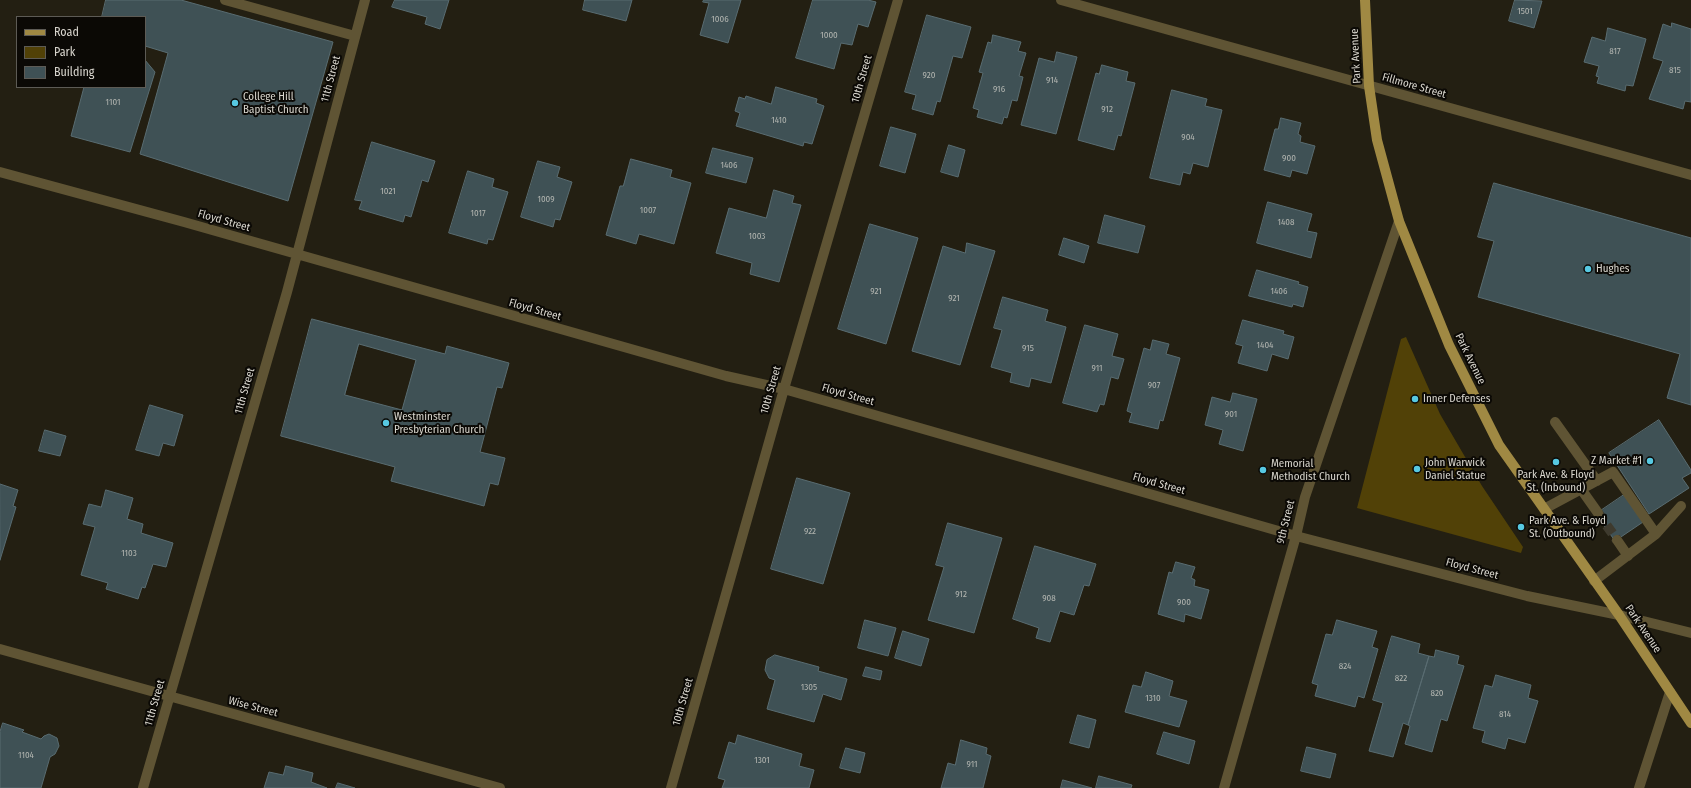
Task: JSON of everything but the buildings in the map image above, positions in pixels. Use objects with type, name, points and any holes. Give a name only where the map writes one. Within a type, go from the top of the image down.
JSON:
[{"type":"main road","name":"Park Avenue","points":[[1365,0],[1369,86],[1377,140],[1399,221],[1450,345],[1499,445],[1619,615],[1691,723]]},
{"type":"street","points":[[225,0],[355,36]]},
{"type":"street","name":"11th Street","points":[[143,788],[297,256],[365,0]]},
{"type":"street","name":"10th Street","points":[[671,788],[784,389],[898,0]]},
{"type":"street","name":"Fillmore Street","points":[[1061,0],[1691,176]]},
{"type":"street","name":"Floyd Street","points":[[0,172],[184,222],[297,256],[711,372],[784,389],[1296,536],[1527,596],[1619,615],[1691,633]]},
{"type":"street","name":"9th Street","points":[[1224,788],[1296,536],[1305,497],[1399,221]]},
{"type":"street","points":[[1555,422],[1596,481]]},
{"type":"street","points":[[1544,509],[1613,472],[1656,534]]},
{"type":"street","points":[[1581,489],[1598,513]]},
{"type":"street","points":[[1594,581],[1656,534],[1681,506]]},
{"type":"street","points":[[1617,540],[1628,556]]},
{"type":"street","name":"Wise Street","points":[[0,649],[500,788]]},
{"type":"street","points":[[1639,788],[1670,692]]},
{"type":"green space","points":[[1406,337],[1440,414],[1482,486],[1523,547],[1521,553],[1357,508],[1401,339]]},
{"type":"tunnel","points":[[1598,513],[1617,540]]},
{"type":"place","name":"College Hill Baptist Church","points":[[235,103]]},
{"type":"place","name":"Hughes","points":[[1588,269]]},
{"type":"place","name":"Inner Defenses","points":[[1415,399]]},
{"type":"place","name":"Westminster Presbyterian Church","points":[[386,423]]},
{"type":"place","name":"Z Market #1","points":[[1650,461]]},
{"type":"place","name":"Park Ave. & Floyd St. (Inbound)","points":[[1556,462]]},
{"type":"place","name":"John Warwick Daniel Statue","points":[[1417,469]]},
{"type":"place","name":"Memorial Methodist Church","points":[[1263,470]]},
{"type":"place","name":"Park Ave. & Floyd St. (Outbound)","points":[[1521,527]]}]
